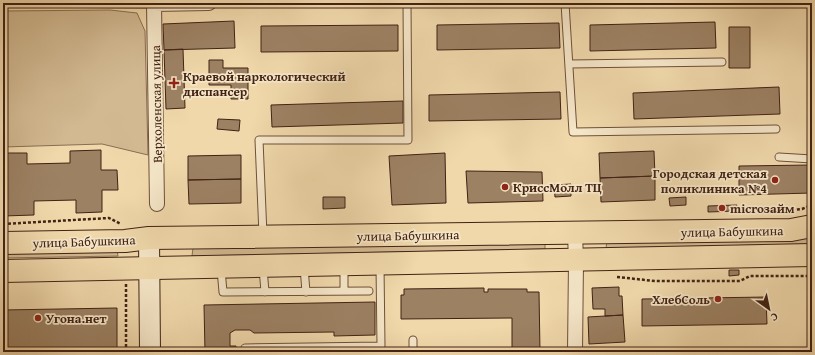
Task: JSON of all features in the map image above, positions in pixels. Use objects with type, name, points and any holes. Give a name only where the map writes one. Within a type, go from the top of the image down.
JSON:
[{"type":"main road","name":"улица Бабушкина","points":[[3,244],[125,241],[149,238],[791,230],[812,226]]},
{"type":"main road","points":[[149,238],[150,352]]},
{"type":"main road","name":"улица Бабушкина","points":[[3,271],[126,270],[149,268],[812,255]]},
{"type":"street","points":[[154,4],[209,3]]},
{"type":"street","name":"Верхоленская улица","points":[[154,4],[157,204]]},
{"type":"street","points":[[575,233],[575,352]]},
{"type":"lane","points":[[12,3],[154,4]]},
{"type":"lane","points":[[263,237],[259,140],[408,140],[407,3]]},
{"type":"lane","points":[[565,3],[573,132],[776,130]]},
{"type":"lane","points":[[569,64],[722,62]]},
{"type":"lane","points":[[779,157],[812,159]]},
{"type":"lane","points":[[246,352],[246,348],[381,346],[380,264]]},
{"type":"lane","points":[[304,265],[306,292]]},
{"type":"lane","points":[[344,265],[344,291]]},
{"type":"lane","points":[[262,266],[265,292]]},
{"type":"lane","points":[[221,267],[223,292],[369,291]]},
{"type":"lane","points":[[412,340],[413,352],[476,352]]},
{"type":"path","points":[[758,212],[802,210],[812,205]]},
{"type":"path","points":[[126,286],[126,352]]},
{"type":"shaded area","points":[[110,10],[137,13],[145,31],[148,155],[102,144],[3,147],[3,11]]},
{"type":"shaded area","points":[[812,237],[812,244],[606,248],[607,241]]},
{"type":"shaded area","points":[[545,242],[545,249],[192,256],[193,248]]},
{"type":"shaded area","points":[[117,250],[118,256],[3,258],[3,252]]},
{"type":"building","points":[[234,21],[235,48],[164,50],[163,24]]},
{"type":"building","points":[[715,22],[716,48],[590,51],[590,25]]},
{"type":"building","points":[[559,23],[560,48],[437,50],[437,25]]},
{"type":"building","points":[[398,25],[398,51],[261,52],[261,26]]},
{"type":"building","points":[[729,27],[750,27],[750,68],[729,68]]},
{"type":"building","points":[[183,49],[185,108],[166,109],[164,50]]},
{"type":"building","points":[[209,60],[223,60],[223,68],[248,68],[248,99],[231,99],[231,85],[209,85]]},
{"type":"building","points":[[779,87],[780,114],[634,119],[633,93]]},
{"type":"building","points":[[560,92],[561,119],[429,121],[429,95]]},
{"type":"building","points":[[403,101],[403,123],[272,127],[271,105]]},
{"type":"building","points":[[218,119],[240,120],[239,131],[217,129]]},
{"type":"building","points":[[101,150],[101,170],[117,170],[118,190],[102,190],[102,212],[76,213],[76,200],[34,201],[34,215],[3,216],[3,153],[27,153],[27,164],[70,163],[70,151]]},
{"type":"building","points":[[654,151],[655,176],[600,178],[599,153]]},
{"type":"building","points":[[445,153],[446,203],[392,205],[389,156]]},
{"type":"building","points":[[241,155],[241,179],[188,180],[188,156]]},
{"type":"building","name":"Городская детская поликлиника №4","points":[[812,165],[812,193],[739,195],[739,166]]},
{"type":"building","name":"КриссМолл ТЦ","points":[[466,171],[542,172],[543,201],[468,203]]},
{"type":"building","points":[[655,176],[655,200],[601,202],[600,178]]},
{"type":"building","points":[[241,179],[241,203],[189,204],[188,180]]},
{"type":"building","points":[[571,184],[571,196],[555,197],[554,185]]},
{"type":"building","points":[[323,197],[345,197],[345,208],[323,209]]},
{"type":"building","points":[[686,197],[686,205],[670,206],[669,198]]},
{"type":"building","name":"microзайм","points":[[737,205],[737,211],[708,212],[708,206]]},
{"type":"building","points":[[729,270],[739,270],[739,275],[729,276]]},
{"type":"building","points":[[619,287],[619,296],[622,296],[623,315],[605,316],[605,309],[593,309],[592,288]]},
{"type":"building","points":[[484,288],[484,292],[488,292],[488,289],[527,289],[527,292],[539,292],[540,352],[512,352],[512,318],[401,319],[401,295],[404,295],[404,289]]},
{"type":"building","points":[[766,297],[767,324],[642,326],[642,299]]},
{"type":"building","points":[[375,302],[375,335],[334,336],[334,332],[254,333],[250,330],[235,330],[230,333],[230,346],[236,346],[236,352],[205,352],[204,305]]},
{"type":"building","points":[[117,308],[117,352],[3,352],[3,310]]},
{"type":"building","points":[[623,315],[625,342],[589,344],[588,317]]},
{"type":"place","name":"Краевой наркологический диспансер","points":[[174,83]]},
{"type":"place","name":"Городская детская поликлиника №4","points":[[775,180]]},
{"type":"place","name":"КриссМолл ТЦ","points":[[505,187]]},
{"type":"place","name":"microзайм","points":[[722,208]]},
{"type":"place","name":"ХлебСоль","points":[[718,299]]},
{"type":"place","name":"Угона.нет","points":[[38,318]]}]
